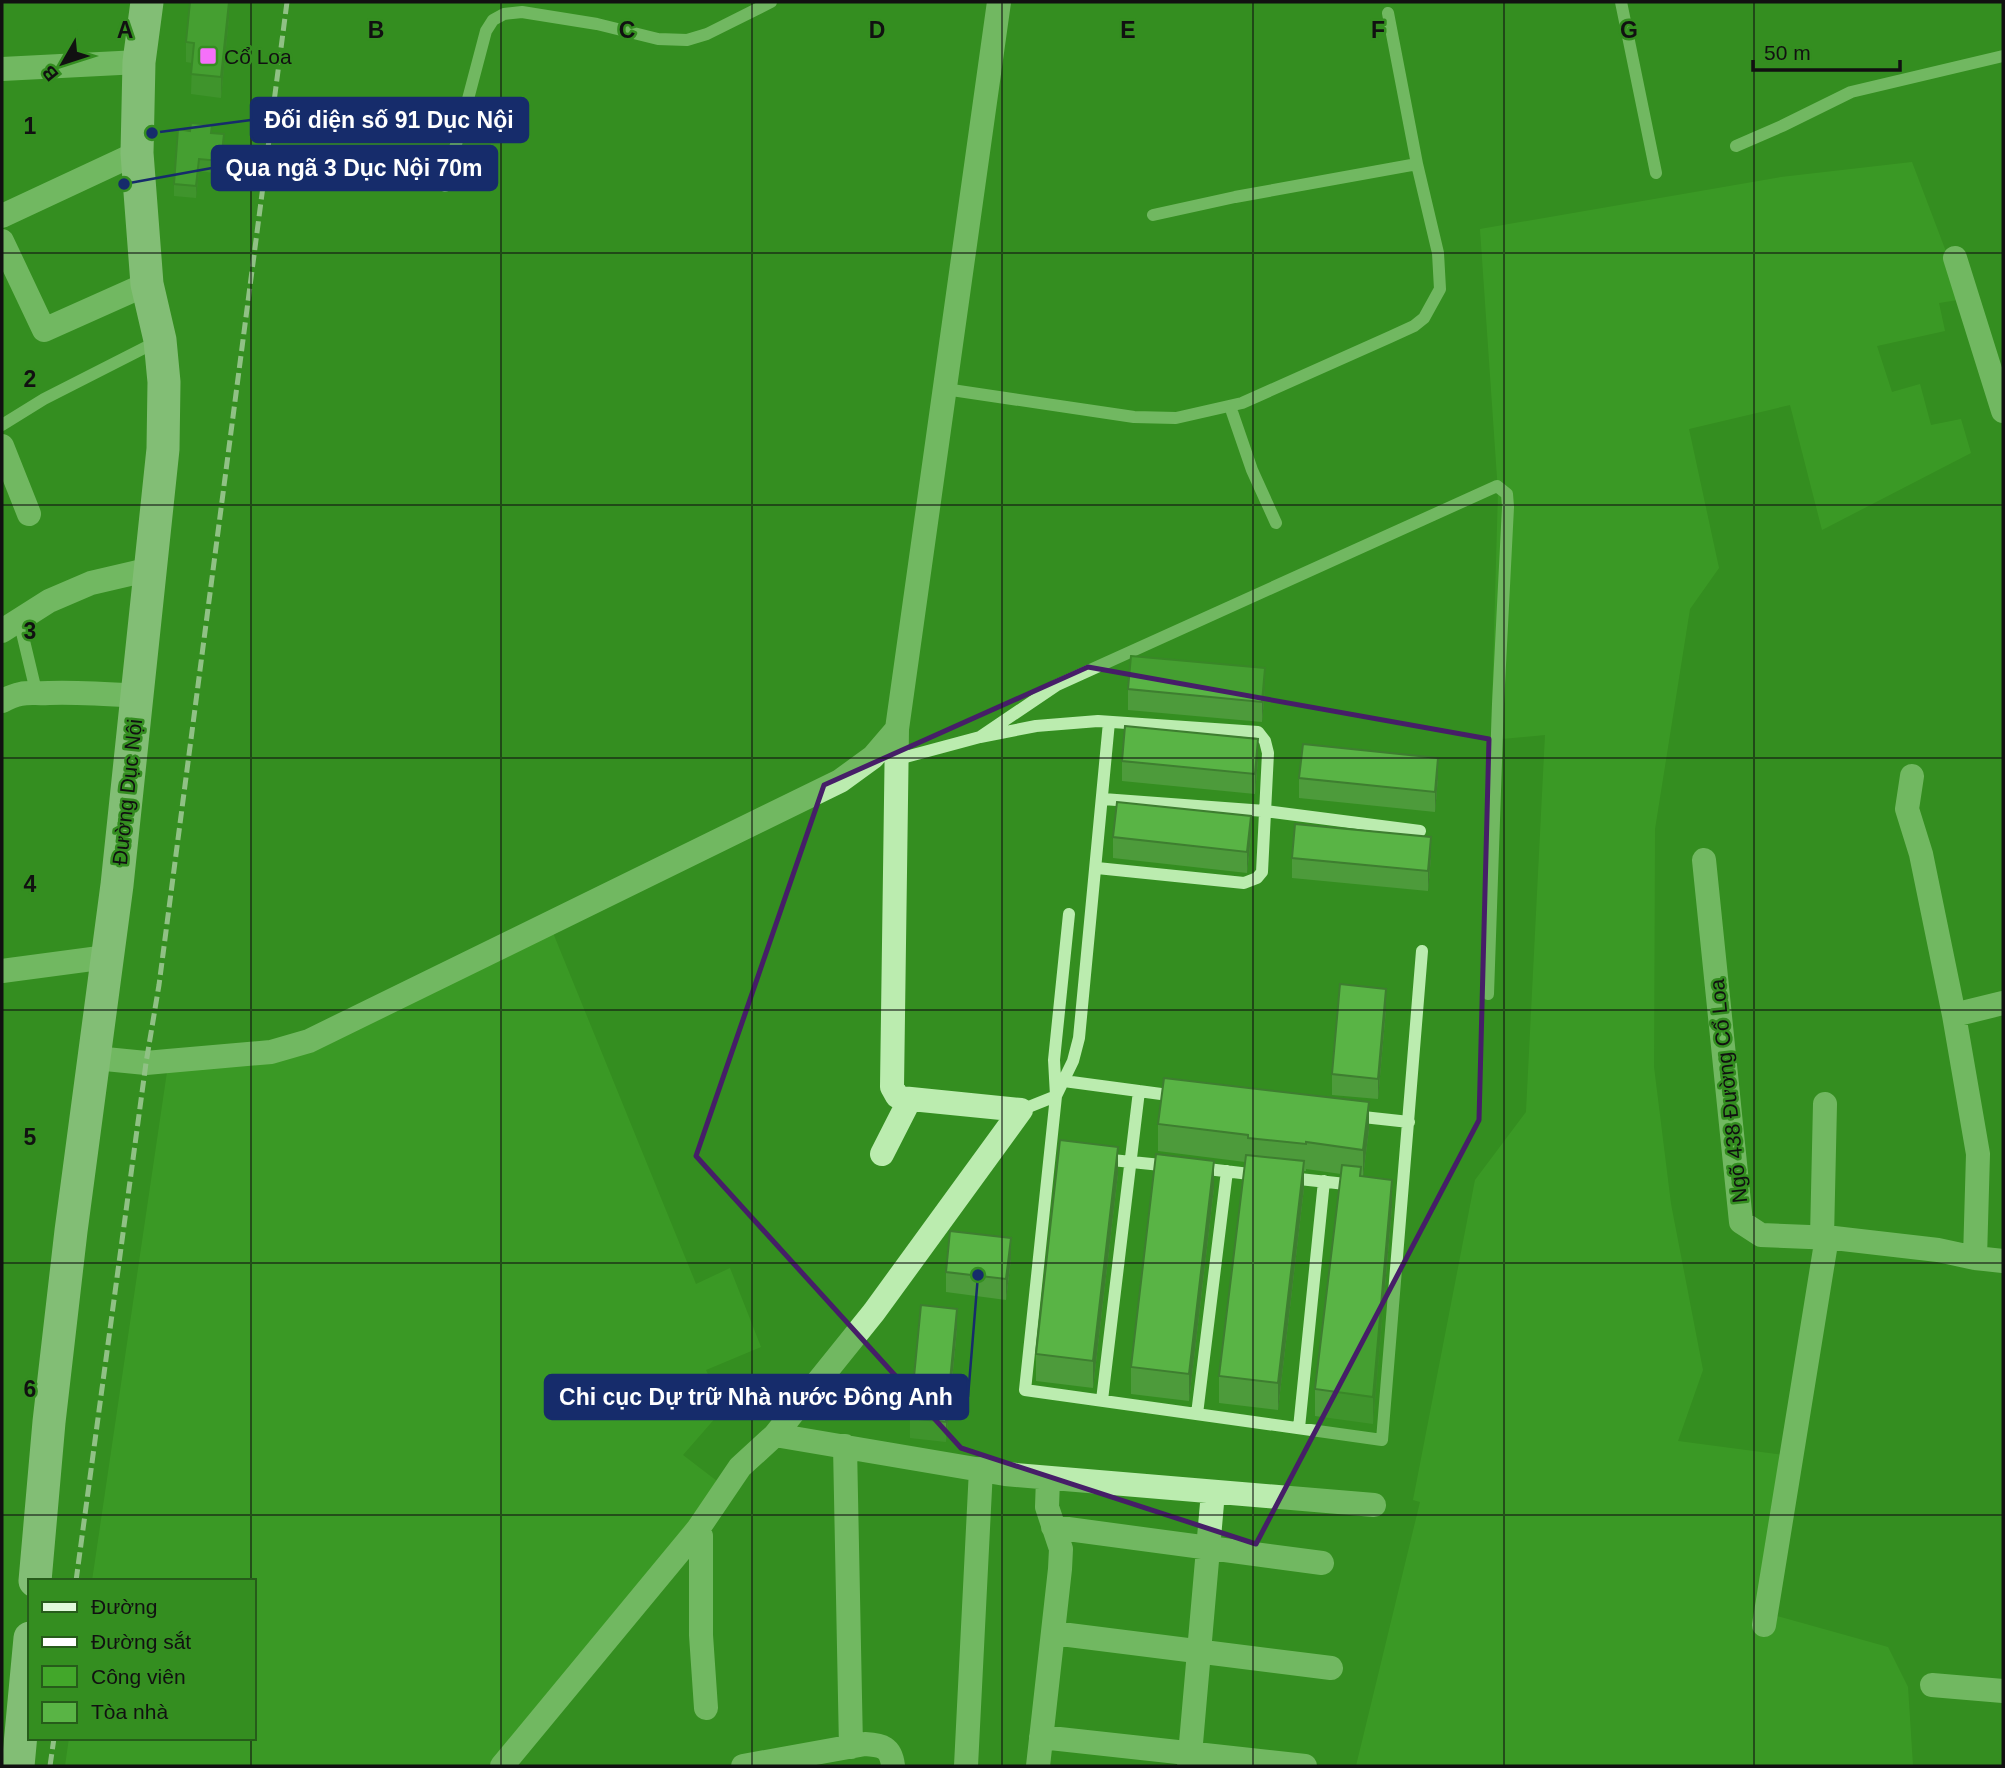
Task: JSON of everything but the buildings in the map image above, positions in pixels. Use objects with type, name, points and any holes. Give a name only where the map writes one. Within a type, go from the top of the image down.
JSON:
[{"type":"street","name":"Đường Dục Nội","points":[[35,1579],[67,1259],[138,696],[163,449],[164,382],[160,340],[148,284],[137,153],[139,62],[147,2]]},
{"type":"street","points":[[999,2],[897,729],[892,1087],[897,1096],[910,1099],[1021,1110]]},
{"type":"street","points":[[2,69],[139,62]]},
{"type":"street","points":[[2,216],[137,153]]},
{"type":"street","points":[[2,241],[44,330],[148,284]]},
{"type":"street","points":[[1955,258],[2003,411]]},
{"type":"street","points":[[2,446],[29,514]]},
{"type":"street","points":[[10,625],[49,601],[92,583],[151,569]]},
{"type":"street","points":[[2,701],[13,695],[36,691],[45,694],[71,691],[138,696]]},
{"type":"street","points":[[94,1058],[146,1063],[271,1052],[309,1041],[840,780],[873,757],[897,729]]},
{"type":"street","points":[[1912,776],[1907,809],[1921,854],[1954,1016],[1978,1154],[1975,1258]]},
{"type":"street","name":"Ngõ 438 Đường Cổ Loa","points":[[1704,860],[1741,1222],[1761,1235],[1825,1237],[1938,1250],[2003,1261]]},
{"type":"street","points":[[2,971],[107,957]]},
{"type":"street","points":[[1954,1016],[2003,1003]]},
{"type":"street","points":[[882,1154],[910,1099]]},
{"type":"street","points":[[1764,1625],[1825,1237],[1825,1104]]},
{"type":"street","points":[[502,1766],[698,1529],[740,1467],[775,1435],[874,1312],[1021,1110]]},
{"type":"street","points":[[775,1435],[1048,1478],[1374,1505]]},
{"type":"street","points":[[845,1446],[851,1747]]},
{"type":"street","points":[[966,1766],[981,1469]]},
{"type":"street","points":[[1038,1766],[1061,1549],[1047,1507],[1048,1478]]},
{"type":"street","points":[[1190,1760],[1213,1492]]},
{"type":"street","points":[[1053,1527],[1322,1563]]},
{"type":"street","points":[[698,1529],[701,1536],[701,1635],[706,1708]]},
{"type":"street","points":[[1053,1633],[1331,1668]]},
{"type":"street","points":[[18,1766],[18,1712],[28,1650]]},
{"type":"street","points":[[1932,1685],[2003,1691]]},
{"type":"street","points":[[1041,1737],[1190,1760],[1305,1766]]},
{"type":"street","points":[[743,1766],[851,1747],[880,1745],[887,1748],[892,1755],[893,1766]]},
{"type":"lane","points":[[445,186],[486,31],[493,20],[504,14],[522,12],[597,24],[658,39],[687,40],[708,34],[771,2]]},
{"type":"lane","points":[[1621,2],[1656,173]]},
{"type":"lane","points":[[945,390],[1134,417],[1176,418],[1242,403],[1414,326],[1423,318],[1440,289],[1438,253],[1417,164],[1388,13]]},
{"type":"lane","points":[[1736,146],[1851,92],[2003,56]]},
{"type":"lane","points":[[1153,215],[1235,197],[1417,164]]},
{"type":"lane","points":[[2,425],[44,399],[160,340]]},
{"type":"lane","points":[[1230,406],[1252,470],[1276,523]]},
{"type":"lane","points":[[980,737],[1057,685],[1497,486],[1507,494],[1508,507],[1488,994]]},
{"type":"lane","points":[[10,625],[36,691]]},
{"type":"lane","points":[[1021,1110],[1056,1096],[1079,1038],[1109,722]]},
{"type":"lane","points":[[898,759],[980,737],[1037,726],[1109,722],[1258,732],[1265,741],[1268,753],[1262,872],[1257,877],[1244,883],[1097,868]]},
{"type":"lane","points":[[1102,799],[1265,811],[1420,831]]},
{"type":"lane","points":[[1069,914],[1054,1060],[1057,1154],[1025,1390],[1382,1440],[1398,1189],[1409,1122],[1422,951]]},
{"type":"lane","points":[[1064,1081],[1193,1097]]},
{"type":"lane","points":[[1102,1400],[1139,1091]]},
{"type":"lane","points":[[1342,1114],[1409,1122]]},
{"type":"lane","points":[[1090,1157],[1268,1176]]},
{"type":"lane","points":[[1197,1414],[1227,1171]]},
{"type":"lane","points":[[1282,1177],[1364,1186]]},
{"type":"lane","points":[[1299,1428],[1324,1181]]},
{"type":"highlighted area","points":[[1088,667],[1489,739],[1479,1120],[1256,1544],[961,1448],[696,1156],[824,785]]},
{"type":"green space","points":[[1912,162],[1964,299],[1939,303],[1945,331],[1877,346],[1892,392],[1920,384],[1931,425],[1961,419],[1971,453],[1822,530],[1790,405],[1689,429],[1719,568],[1690,609],[1655,829],[1654,1067],[1671,1204],[1703,1370],[1678,1441],[1791,1456],[1766,1613],[1888,1647],[1908,1687],[1913,1766],[1356,1766],[1420,1502],[1413,1500],[1475,1180],[1526,1112],[1545,735],[1491,740],[1498,492],[1480,229],[1781,177]]},
{"type":"green space","points":[[549,923],[696,1284],[730,1268],[761,1347],[706,1370],[724,1408],[683,1455],[726,1488],[501,1766],[65,1766],[69,1740],[256,1740],[256,1579],[92,1579],[167,1072],[271,1052]]},
{"type":"railway","points":[[76,1579],[146,1063],[159,985],[287,2]]},
{"type":"railway","points":[[50,1766],[54,1740]]},
{"type":"place","name":"Cổ Loa","points":[[208,56]]},
{"type":"place","name":"Đối diện số 91 Dục Nội","points":[[152,133]]},
{"type":"place","name":"Qua ngã 3 Dục Nội 70m","points":[[124,184]]},
{"type":"place","name":"Chi cục Dự trữ Nhà nước Đông Anh","points":[[978,1275]]}]
